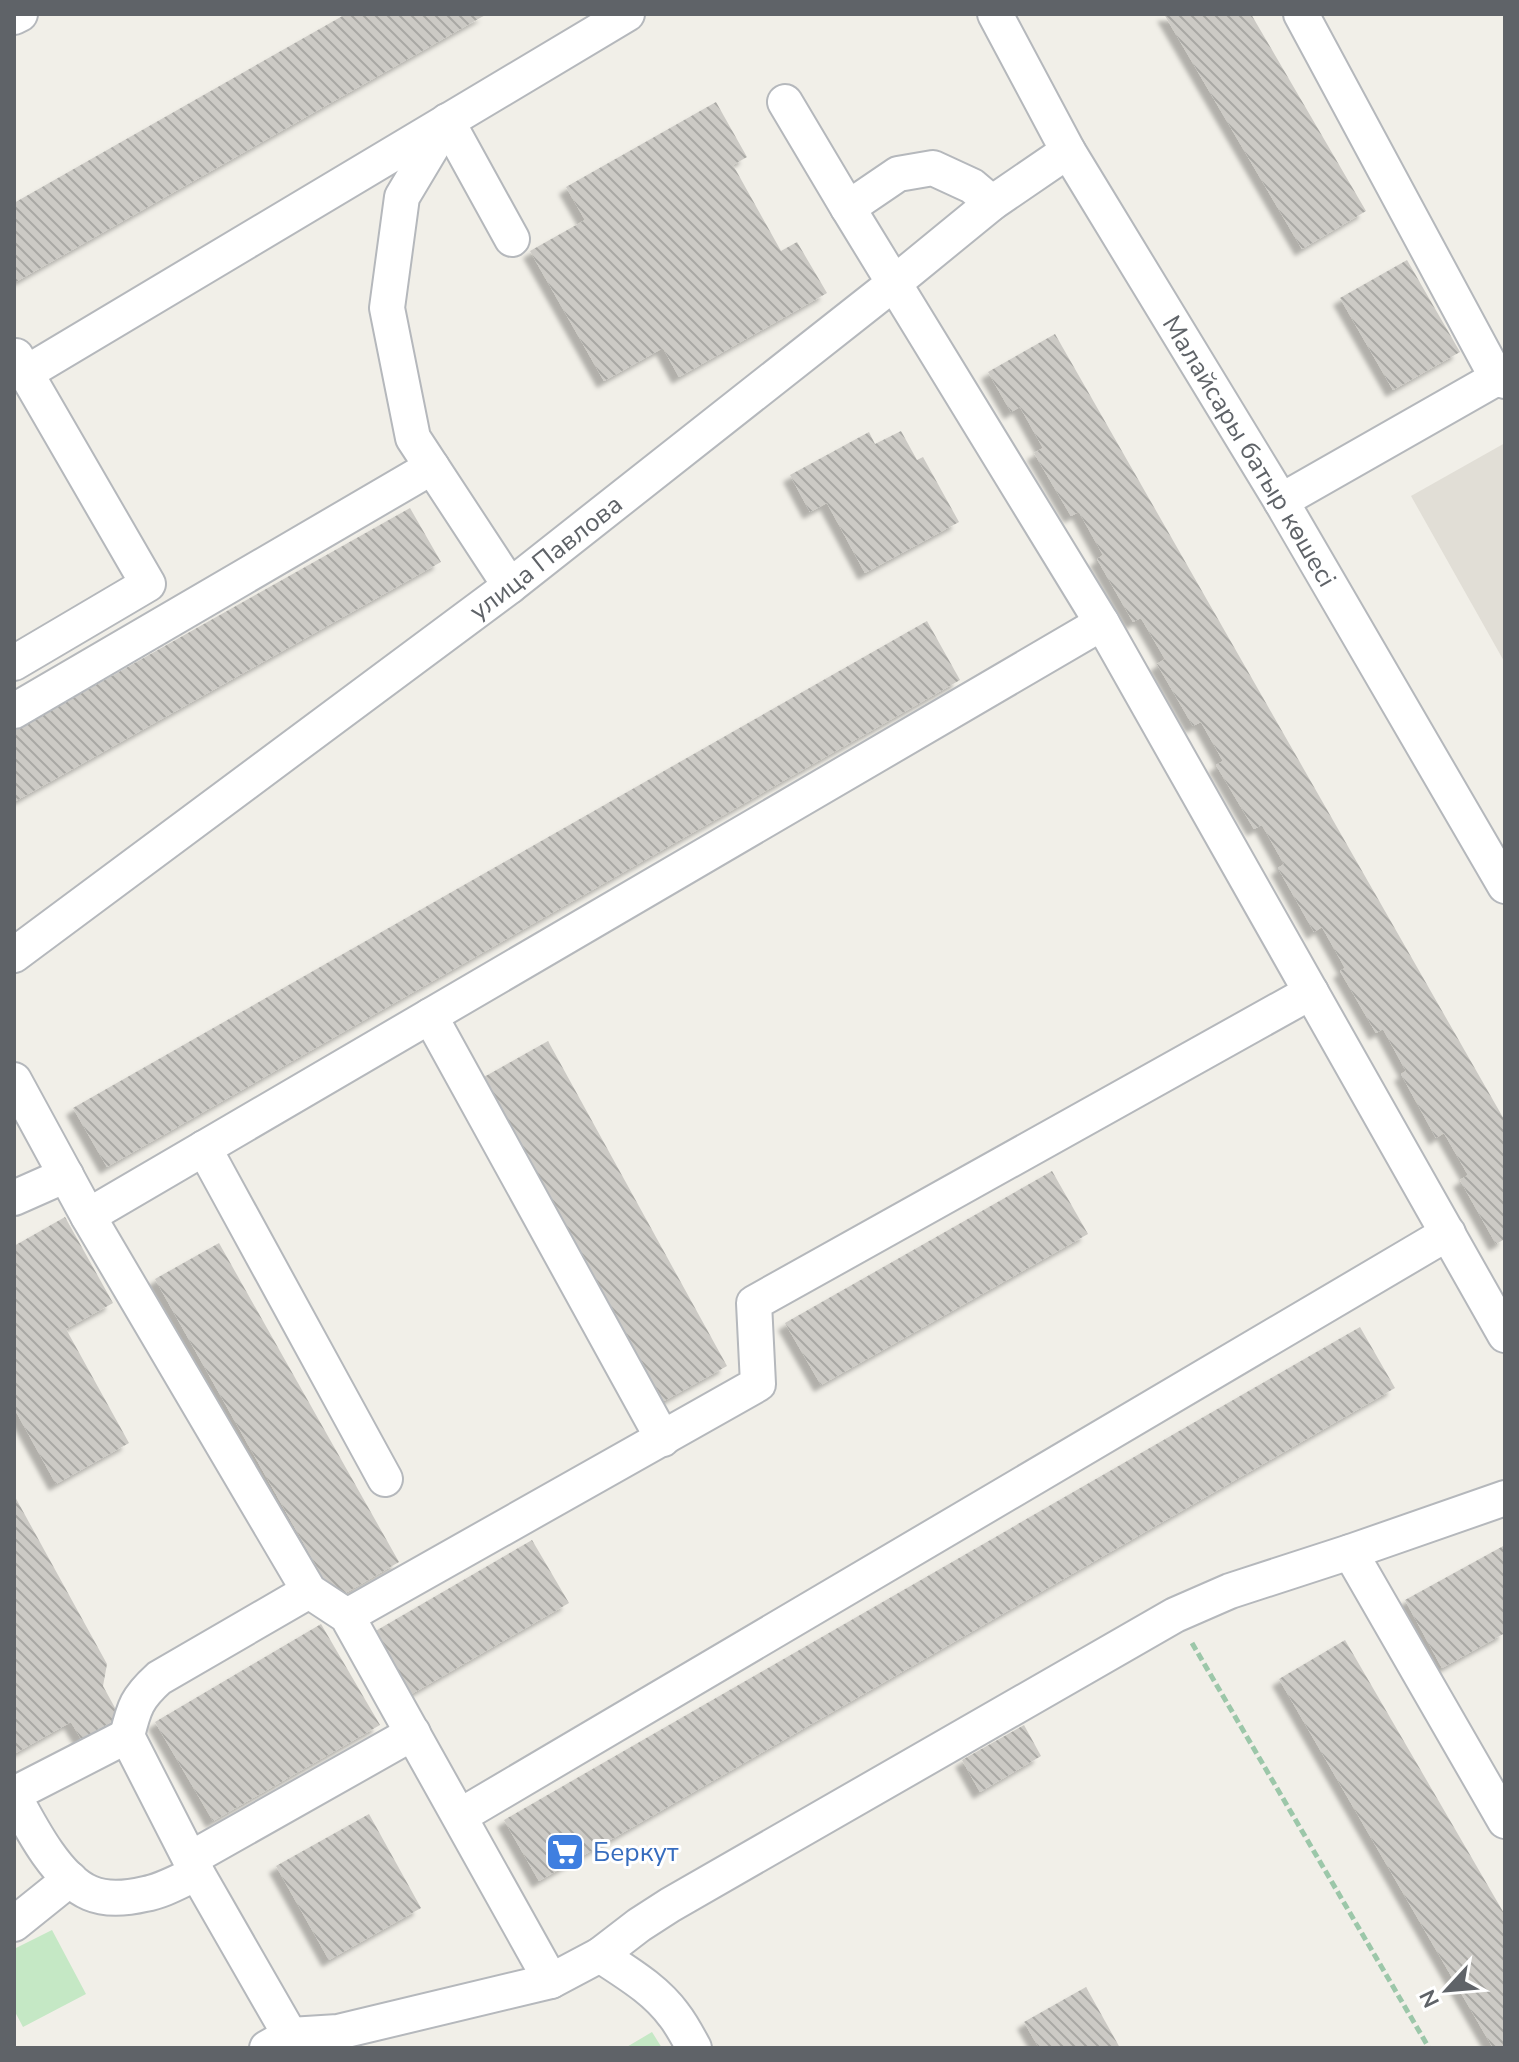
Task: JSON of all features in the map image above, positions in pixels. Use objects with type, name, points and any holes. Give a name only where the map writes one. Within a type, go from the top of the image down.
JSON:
[{"type":"street","points":[[14,17],[20,14]]},
{"type":"street","points":[[14,663],[148,584],[20,363],[447,121],[627,14]]},
{"type":"street","name":"Малайсары батыр көшесі","points":[[995,14],[1068,151],[1281,501],[1505,886]]},
{"type":"street","points":[[1281,501],[1501,380],[1301,14]]},
{"type":"street","points":[[785,102],[1102,623],[1505,1335]]},
{"type":"street","points":[[447,121],[512,239]]},
{"type":"street","points":[[447,121],[402,197],[387,308],[413,438],[510,586]]},
{"type":"street","name":"улица Павлова","points":[[14,955],[510,586],[992,203],[1068,151]]},
{"type":"street","points":[[848,208],[898,174],[933,168],[972,186],[992,203]]},
{"type":"street","points":[[14,711],[432,467]]},
{"type":"street","points":[[88,1216],[1102,623]]},
{"type":"street","points":[[347,1616],[758,1384],[754,1303],[1311,992]]},
{"type":"street","points":[[430,1016],[663,1439]]},
{"type":"street","points":[[14,1080],[88,1216],[309,1591],[347,1616],[551,1981]]},
{"type":"street","points":[[204,1148],[385,1479]]},
{"type":"street","points":[[14,1198],[66,1175]]},
{"type":"street","points":[[460,1816],[1448,1233]]},
{"type":"street","points":[[309,1591],[159,1678],[144,1691],[135,1707],[127,1736],[194,1866],[278,2042],[338,2032],[551,1981],[600,1955],[670,1905],[1175,1615],[1230,1591],[1505,1498]]},
{"type":"street","points":[[1350,1552],[1505,1821]]},
{"type":"street","points":[[127,1736],[14,1795],[33,1833],[70,1879],[89,1893],[111,1898],[147,1894],[413,1733]]},
{"type":"street","points":[[14,1924],[70,1879]]},
{"type":"street","points":[[600,1955],[660,1998],[676,2017],[694,2048]]},
{"type":"path","points":[[1175,1615],[1429,2048]]},
{"type":"shaded area","points":[[1505,443],[1505,663],[1411,496]]},
{"type":"green space","points":[[52,1930],[86,1994],[23,2027],[14,2010],[14,1949]]},
{"type":"green space","points":[[652,2032],[662,2048],[625,2048]]},
{"type":"building","points":[[346,14],[487,14],[14,283],[14,203]]},
{"type":"building","points":[[1164,14],[1251,14],[1366,211],[1302,249]]},
{"type":"building","points":[[716,102],[747,157],[733,165],[781,251],[797,242],[827,293],[679,377],[663,348],[604,381],[530,251],[585,220],[566,187]]},
{"type":"building","points":[[1407,260],[1460,352],[1393,390],[1340,298]]},
{"type":"building","points":[[1055,334],[1505,1121],[1505,1239],[1496,1244],[1460,1180],[1468,1175],[1444,1133],[1436,1138],[1401,1074],[1406,1071],[1383,1029],[1376,1033],[1340,971],[1345,968],[1322,927],[1314,932],[1278,868],[1284,864],[1262,825],[1254,829],[1216,765],[1223,761],[1201,722],[1193,726],[1157,664],[1165,659],[1141,618],[1133,622],[1097,559],[1103,555],[1079,512],[1071,516],[1034,453],[1043,448],[1020,407],[1011,412],[988,372]]},
{"type":"building","points":[[901,431],[917,460],[923,457],[959,522],[865,573],[827,503],[810,512],[790,475],[869,432],[875,444]]},
{"type":"building","points":[[410,508],[441,562],[14,802],[14,731]]},
{"type":"building","points":[[927,621],[960,680],[107,1167],[73,1108]]},
{"type":"building","points":[[548,1041],[727,1366],[664,1401],[484,1077]]},
{"type":"building","points":[[1052,1171],[1088,1234],[821,1385],[785,1323]]},
{"type":"building","points":[[65,1217],[113,1303],[66,1329],[129,1443],[56,1484],[14,1408],[14,1246]]},
{"type":"building","points":[[219,1243],[399,1562],[335,1599],[155,1279]]},
{"type":"building","points":[[1360,1327],[1395,1388],[539,1881],[504,1820]]},
{"type":"building","points":[[14,1495],[107,1664],[103,1686],[120,1717],[81,1739],[71,1722],[14,1754]]},
{"type":"building","points":[[532,1540],[569,1603],[403,1699],[367,1636]]},
{"type":"building","points":[[1505,1545],[1505,1633],[1442,1668],[1405,1600]]},
{"type":"building","points":[[321,1624],[380,1725],[213,1821],[155,1722]]},
{"type":"building","points":[[1345,1640],[1505,1915],[1505,2048],[1493,2048],[1279,1679]]},
{"type":"building","points":[[1024,1725],[1041,1756],[980,1792],[962,1760]]},
{"type":"building","points":[[369,1814],[421,1908],[329,1960],[276,1866]]},
{"type":"building","points":[[1086,1987],[1120,2048],[1039,2048],[1024,2022]]},
{"type":"place","name":"Беркут","points":[[565,1852]]}]
